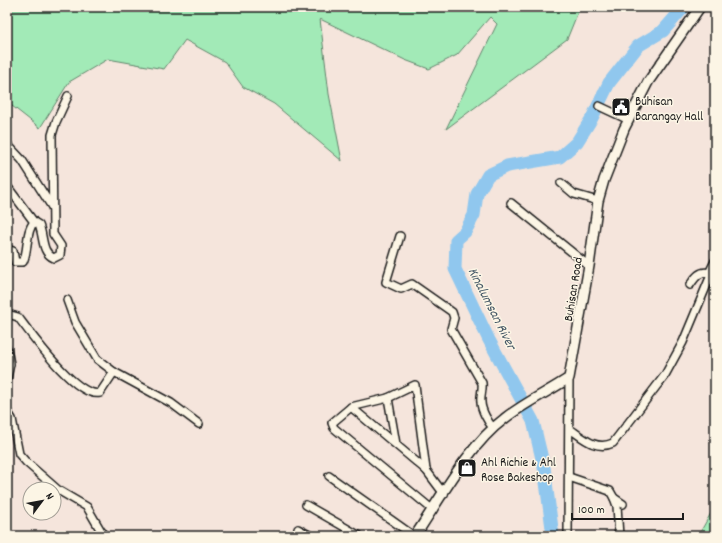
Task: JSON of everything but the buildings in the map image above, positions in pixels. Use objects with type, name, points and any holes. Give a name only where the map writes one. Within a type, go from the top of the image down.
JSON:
[{"type":"street","name":"Buhisan Road","points":[[569,378],[589,266],[598,201],[629,120],[648,82],[700,7]]},
{"type":"street","points":[[7,186],[34,222],[37,222],[41,229],[46,251],[54,258],[60,255],[61,246],[53,234],[52,135],[56,122],[68,96]]},
{"type":"street","points":[[599,106],[629,120]]},
{"type":"street","points":[[7,144],[22,160],[52,207]]},
{"type":"street","points":[[561,182],[574,194],[598,201]]},
{"type":"street","points":[[511,203],[589,266]]},
{"type":"street","points":[[7,249],[13,251],[15,262],[24,262],[30,228],[34,222]]},
{"type":"street","points":[[400,236],[386,282],[401,289],[412,284],[452,312],[454,318],[451,329],[482,383],[483,389],[481,404],[489,424],[494,428]]},
{"type":"street","points":[[570,429],[592,444],[602,447],[613,443],[638,413],[672,364],[710,279],[709,273],[715,261]]},
{"type":"street","points":[[690,285],[699,274],[706,272],[709,273]]},
{"type":"street","points":[[67,300],[75,322],[97,359],[114,372],[171,403],[199,424]]},
{"type":"street","points":[[7,317],[11,315],[18,317],[64,374],[92,393],[100,393],[114,372]]},
{"type":"street","points":[[7,349],[10,364],[7,378]]},
{"type":"street","points":[[329,476],[415,536],[472,452],[494,428],[519,409],[569,378]]},
{"type":"street","points":[[568,536],[570,429],[569,378]]},
{"type":"street","points":[[426,470],[415,385],[388,398],[351,407],[332,423],[334,428],[433,510]]},
{"type":"street","points":[[388,398],[396,444]]},
{"type":"street","points":[[351,407],[426,470],[444,494]]},
{"type":"street","points":[[7,411],[12,419],[19,454],[58,490],[83,503],[101,532],[107,536]]},
{"type":"street","points":[[569,477],[610,491],[617,506],[619,536]]},
{"type":"street","points":[[614,498],[623,504]]},
{"type":"street","points":[[306,505],[360,536]]},
{"type":"street","points":[[298,529],[310,536]]},
{"type":"green space","points":[[7,7],[580,7],[567,39],[446,129],[497,24],[490,17],[457,55],[429,69],[405,60],[320,19],[329,94],[342,161],[274,104],[243,87],[225,62],[185,40],[164,69],[108,59],[69,82],[40,128],[7,102]]},
{"type":"green space","points":[[715,506],[715,531],[711,536],[698,536]]},
{"type":"waterway","name":"Kinalumsan River","points":[[553,536],[544,467],[533,421],[489,340],[455,269],[456,240],[465,232],[474,215],[477,194],[488,175],[507,166],[560,157],[577,142],[592,118],[609,83],[638,46],[663,31],[684,7]]},
{"type":"place","name":"Buhisan Barangay Hall","points":[[621,107]]},
{"type":"place","name":"Ahl Richie & Ahl Rose Bakeshop","points":[[467,468]]}]
